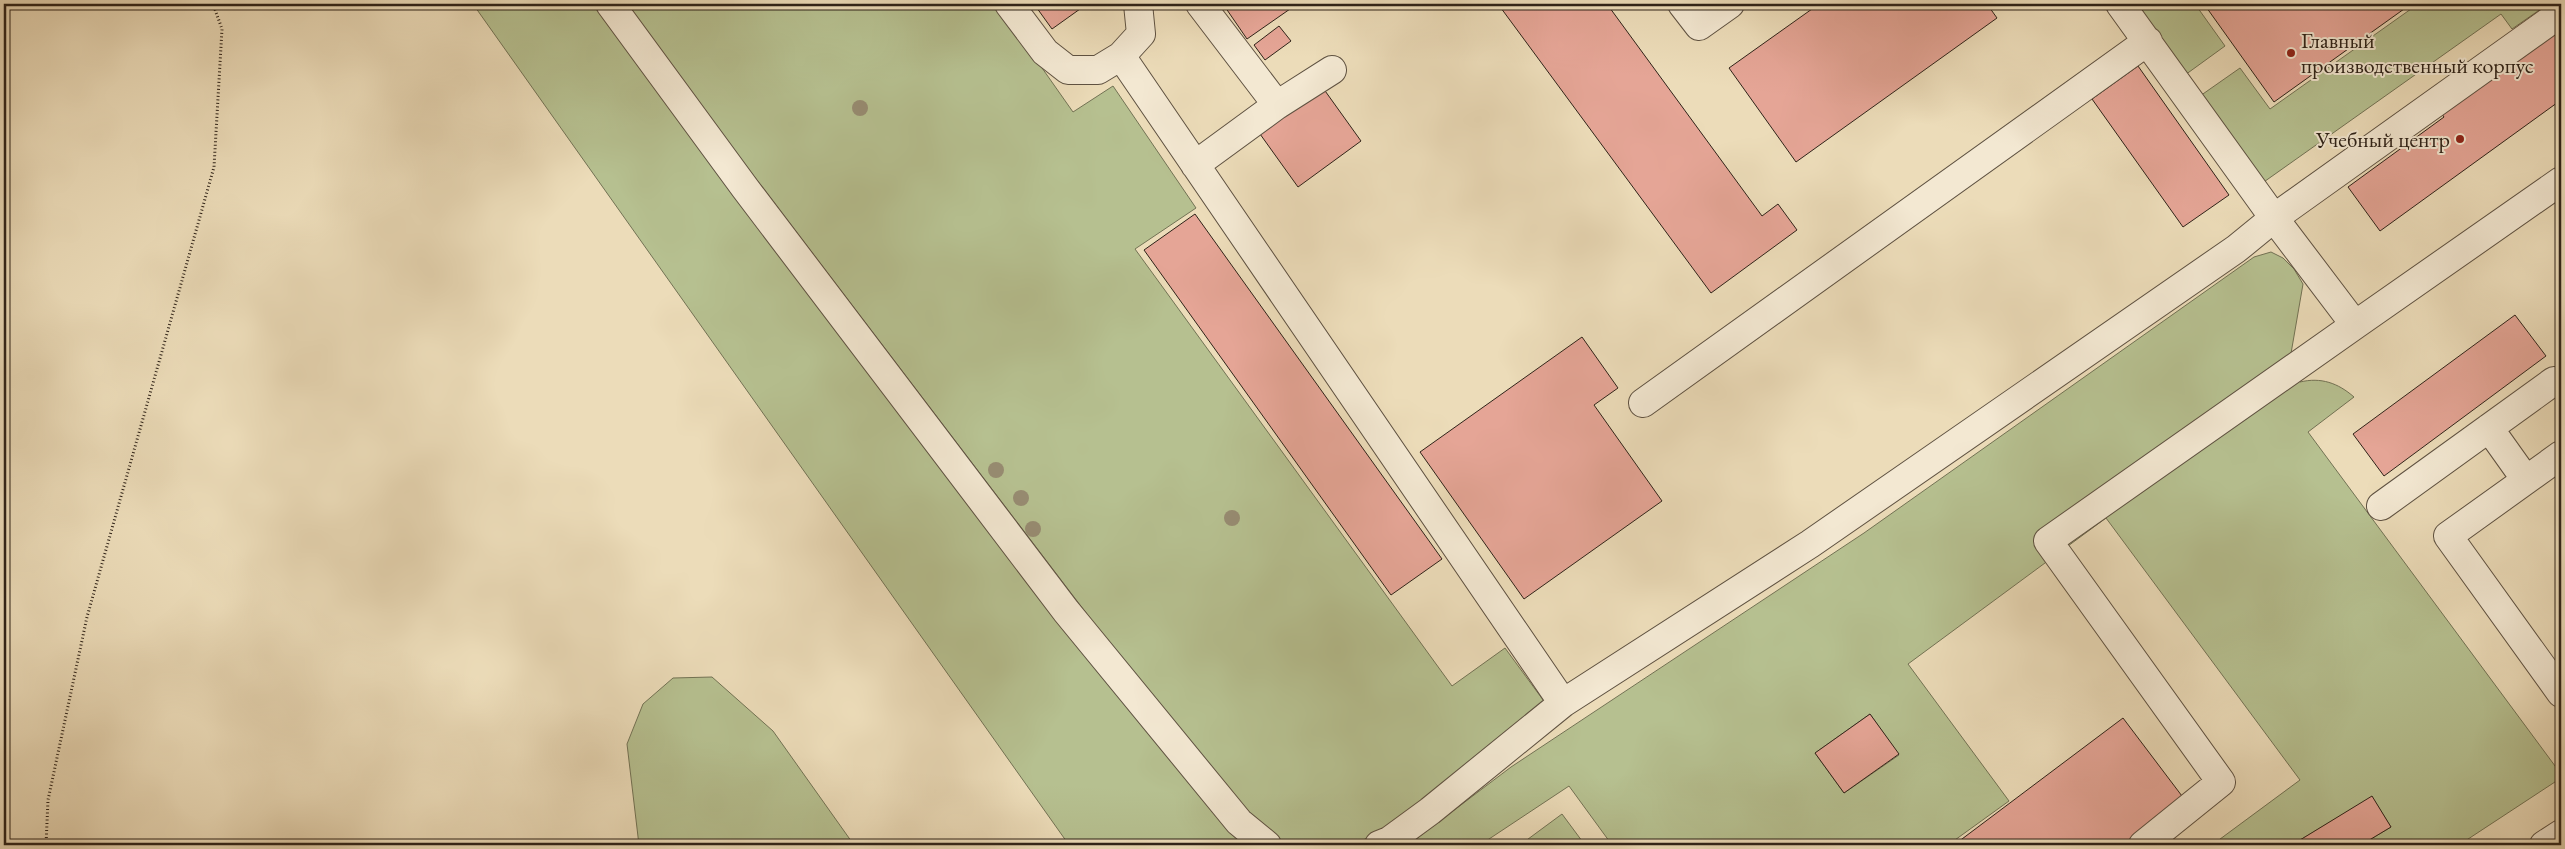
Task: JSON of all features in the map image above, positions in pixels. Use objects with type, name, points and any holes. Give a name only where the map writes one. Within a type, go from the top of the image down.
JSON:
[{"type":"lane","points":[[610,4],[751,196],[1066,611],[1240,822],[1267,845]]},
{"type":"lane","points":[[1009,4],[1045,52],[1068,70],[1098,70],[1121,56],[1141,34],[1138,4]]},
{"type":"lane","points":[[1200,4],[1277,105]]},
{"type":"lane","points":[[1682,4],[1699,26],[1730,4]]},
{"type":"lane","points":[[2120,4],[2274,218],[2355,325]]},
{"type":"lane","points":[[1379,845],[1389,841],[1430,812],[1563,703],[1818,538],[2236,249],[2274,218],[2561,13]]},
{"type":"lane","points":[[1643,403],[2148,41]]},
{"type":"lane","points":[[1121,56],[1563,703]]},
{"type":"lane","points":[[1195,165],[1277,105],[1332,70]]},
{"type":"lane","points":[[2143,845],[2221,782],[2048,541],[2561,181]]},
{"type":"lane","points":[[2381,506],[2554,381]]},
{"type":"lane","points":[[2489,428],[2526,480]]},
{"type":"lane","points":[[2561,455],[2448,536],[2561,693]]},
{"type":"lane","points":[[2544,845],[2561,834]]},
{"type":"path","points":[[46,845],[48,800],[87,617],[214,167],[222,29],[213,4]]},
{"type":"green space","points":[[473,4],[595,4],[736,189],[1009,559],[1147,731],[1246,845],[1069,845]]},
{"type":"green space","points":[[623,4],[997,4],[1073,112],[1113,86],[1196,208],[1135,249],[1452,686],[1505,648],[1546,704],[1379,834],[1349,845],[1293,845],[1273,838],[1256,825],[1128,668]]},
{"type":"green space","points":[[2134,4],[2195,4],[2225,46],[2185,75]]},
{"type":"green space","points":[[2418,4],[2548,4],[2512,29],[2501,14],[2261,184],[2200,96],[2240,68],[2270,109]]},
{"type":"green space","points":[[2271,252],[2283,258],[2294,269],[2303,284],[2289,365],[2300,382],[2315,380],[2329,382],[2342,388],[2354,397],[2308,432],[2561,774],[2561,778],[2459,845],[2361,845],[2391,827],[2372,797],[2300,840],[2303,845],[2212,845],[2300,780],[2106,518],[1908,664],[2009,801],[1948,845],[1612,845],[1569,786],[1480,845],[1408,845],[1511,767],[1864,533],[2254,257]],"holes":[[[1870,714],[1899,755],[1844,793],[1815,753]]]},
{"type":"green space","points":[[712,677],[773,731],[854,845],[639,845],[627,744],[643,704],[673,678]]},
{"type":"green space","points":[[1562,814],[1585,845],[1520,845]]},
{"type":"building","points":[[1034,4],[1087,4],[1052,29]]},
{"type":"building","points":[[1223,4],[1286,4],[1290,9],[1247,39]]},
{"type":"building","points":[[1498,4],[1607,4],[1762,216],[1778,204],[1797,230],[1711,293]]},
{"type":"building","points":[[1819,4],[1987,4],[1997,18],[1796,162],[1729,68]]},
{"type":"building","name":"Главный производственный корпус","points":[[2204,4],[2411,4],[2274,102]]},
{"type":"building","name":"Учебный центр","points":[[2561,21],[2561,100],[2380,231],[2348,187],[2444,117],[2439,110]]},
{"type":"building","points":[[1279,26],[1291,41],[1265,60],[1254,45]]},
{"type":"building","points":[[2138,66],[2229,195],[2183,227],[2092,99]]},
{"type":"building","points":[[1323,88],[1361,141],[1298,187],[1260,134]]},
{"type":"building","points":[[1195,214],[1442,559],[1391,595],[1144,250]]},
{"type":"building","points":[[2515,315],[2546,356],[2384,476],[2353,434]]},
{"type":"building","points":[[1582,337],[1618,388],[1594,405],[1662,501],[1524,599],[1420,452]]},
{"type":"building","points":[[1870,714],[1899,754],[1844,793],[1815,753]]},
{"type":"building","points":[[2123,718],[2185,800],[2124,845],[1954,845]]},
{"type":"building","points":[[2372,796],[2391,827],[2361,845],[2303,845],[2300,840]]},
{"type":"place","name":"Главный производственный корпус","points":[[2291,53]]},
{"type":"place","name":"Учебный центр","points":[[2460,139]]}]
